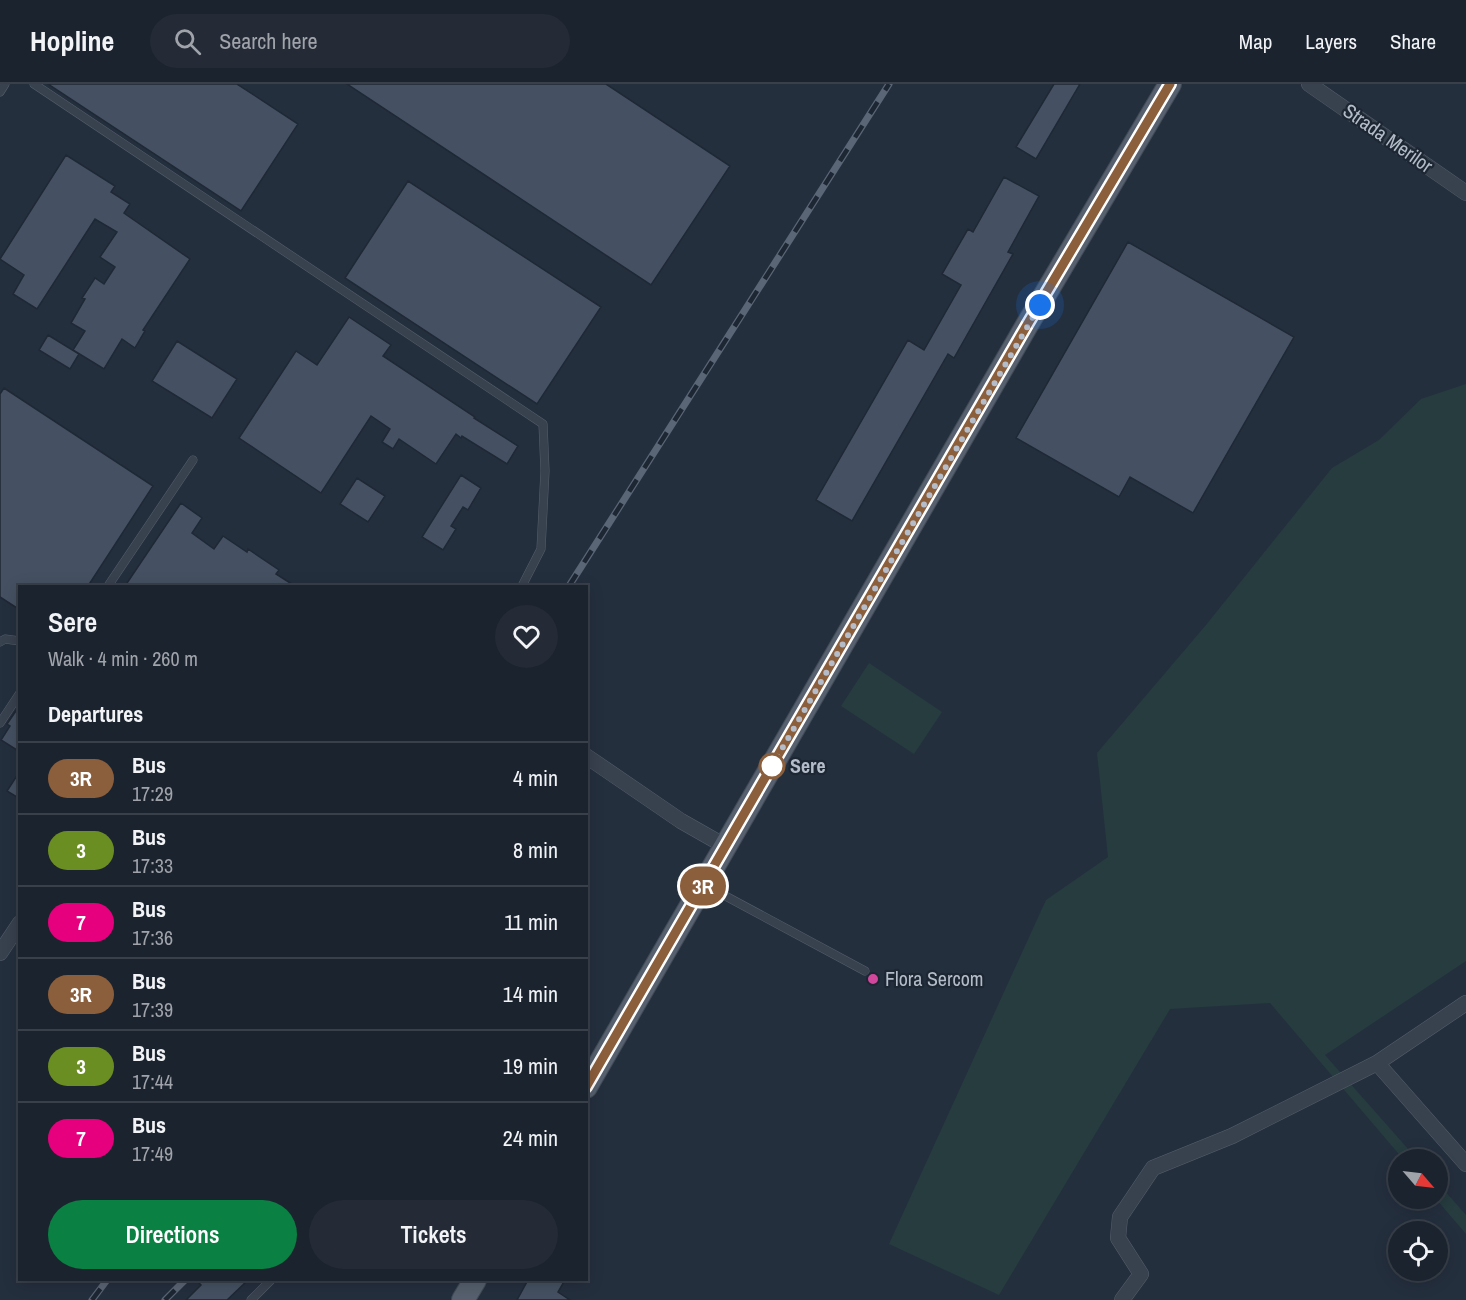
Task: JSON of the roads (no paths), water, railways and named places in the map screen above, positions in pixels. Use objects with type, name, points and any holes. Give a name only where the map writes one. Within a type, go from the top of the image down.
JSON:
[{"type":"main road","points":[[588,1084],[1170,84]]},
{"type":"main road","points":[[464,1300],[474,1281]]},
{"type":"street","name":"Strada Merilor","points":[[1309,84],[1466,193]]},
{"type":"street","points":[[588,757],[681,821],[725,846]]},
{"type":"street","points":[[0,953],[18,927]]},
{"type":"street","points":[[1122,1300],[1141,1274],[1118,1238],[1120,1216],[1153,1168],[1232,1136],[1377,1063],[1466,1003]]},
{"type":"street","points":[[1377,1063],[1466,1164]]},
{"type":"lane","points":[[0,92],[5,84]]},
{"type":"lane","points":[[34,84],[543,424],[545,471],[541,549],[523,585]]},
{"type":"lane","points":[[109,585],[193,460]]},
{"type":"lane","points":[[0,642],[5,639],[18,642]]},
{"type":"lane","points":[[0,723],[18,696]]},
{"type":"lane","points":[[704,885],[865,971]]},
{"type":"lane","points":[[251,1300],[271,1281]]},
{"type":"railway","points":[[570,585],[889,84]]},
{"type":"railway","points":[[92,1300],[106,1281]]},
{"type":"railway","points":[[165,1300],[184,1281]]},
{"type":"place","name":"Sere","points":[[772,766]]},
{"type":"place","name":"Flora Sercom","points":[[873,979]]}]
